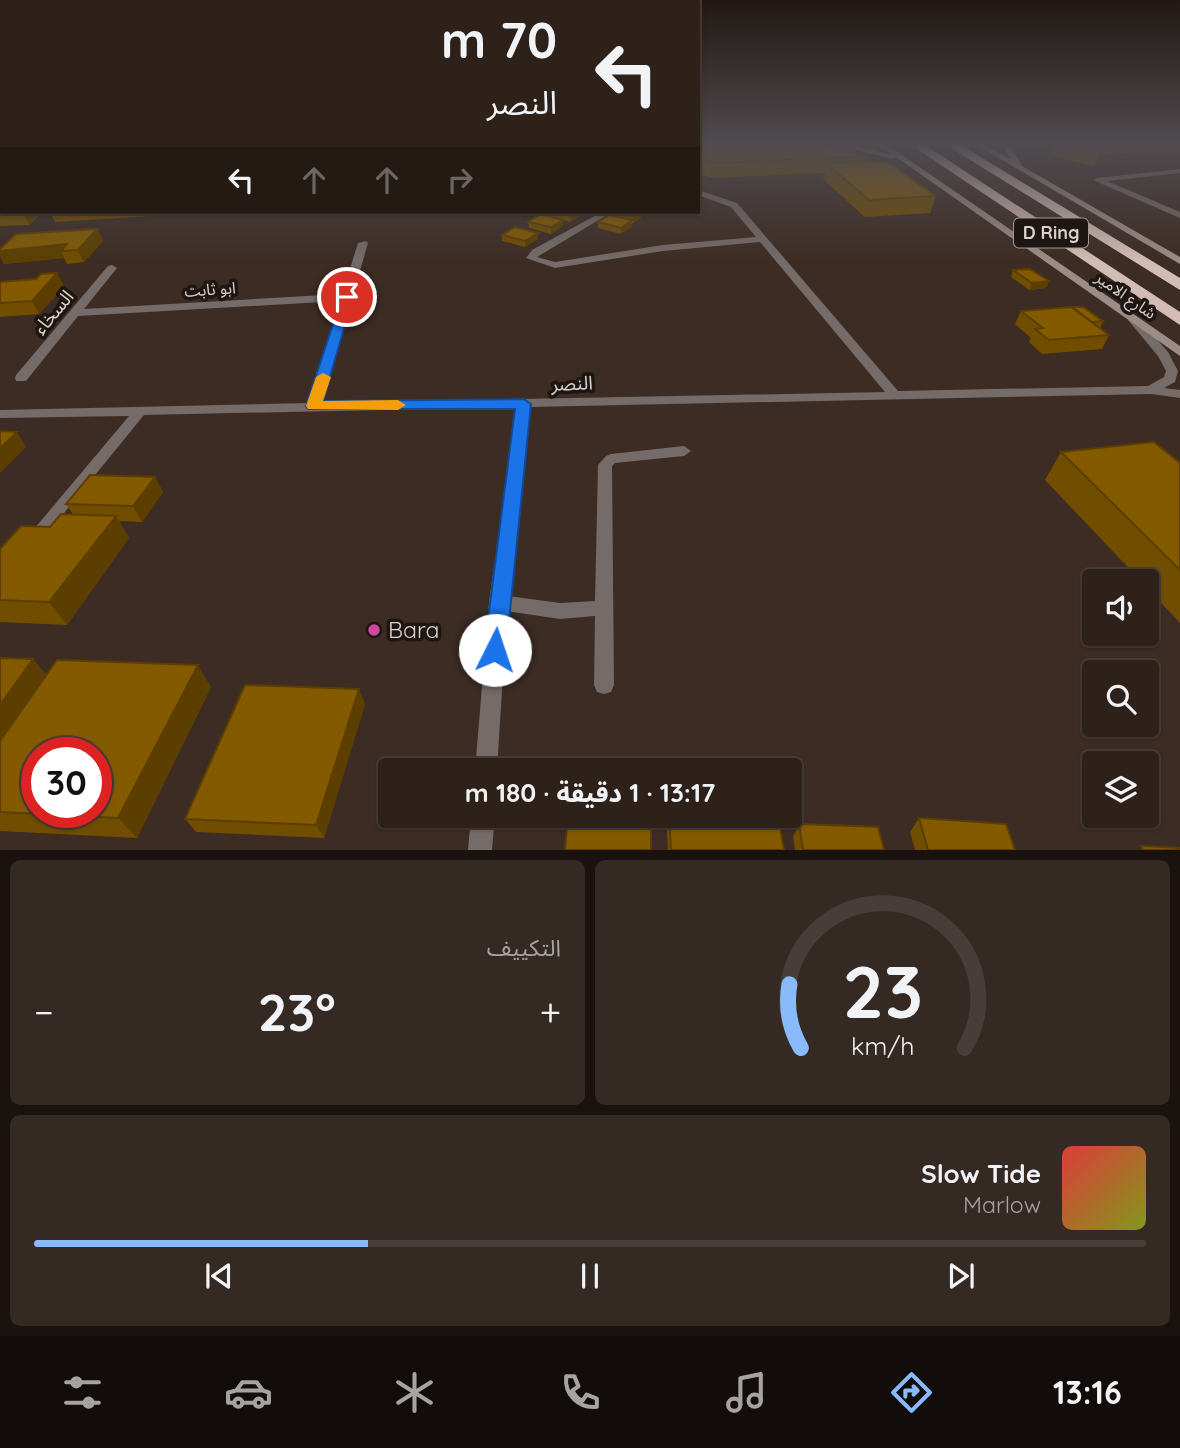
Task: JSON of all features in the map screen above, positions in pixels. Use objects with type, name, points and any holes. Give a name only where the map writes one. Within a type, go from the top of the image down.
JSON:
[{"type":"highway","name":"D Ring","points":[[977,184],[1180,320]]},
{"type":"highway","name":"D Ring","points":[[1016,184],[1180,285]]},
{"type":"main road","name":"شارع الامير","points":[[935,184],[1180,352]]},
{"type":"main road","points":[[1046,184],[1180,261]]},
{"type":"street","points":[[1106,184],[1180,215]]},
{"type":"street","points":[[700,193],[734,205],[893,393]]},
{"type":"street","points":[[604,214],[535,252],[531,258],[555,265],[663,248],[765,239]]},
{"type":"street","points":[[314,406],[363,243]]},
{"type":"street","name":"السخاء","points":[[21,377],[112,268]]},
{"type":"street","name":"ابو ثابت","points":[[75,313],[347,297]]},
{"type":"street","points":[[1134,320],[1164,355],[1172,371],[1170,379],[1151,390]]},
{"type":"street","name":"النصر","points":[[0,414],[524,404],[893,393],[1151,390],[1180,394]]},
{"type":"street","points":[[487,758],[498,602],[524,404]]},
{"type":"street","points":[[24,551],[141,410]]},
{"type":"street","points":[[604,685],[605,465],[611,458],[684,451]]},
{"type":"street","points":[[498,602],[560,611],[603,608]]},
{"type":"street","points":[[480,849],[481,828]]},
{"type":"building","points":[[850,184],[918,184],[936,196],[869,200]]},
{"type":"building","points":[[541,214],[563,220],[551,227],[528,222]]},
{"type":"building","points":[[609,215],[632,220],[621,228],[598,222]]},
{"type":"building","points":[[515,227],[538,233],[525,241],[502,235]]},
{"type":"building","points":[[97,229],[78,250],[61,251],[67,244],[0,251],[16,234]]},
{"type":"building","points":[[1030,269],[1049,281],[1032,283],[1013,270]]},
{"type":"building","points":[[57,273],[32,301],[0,303],[0,282],[36,279],[41,274]]},
{"type":"building","points":[[1071,307],[1109,335],[1049,340],[1035,329],[1043,328],[1021,311]]},
{"type":"building","points":[[1072,307],[1083,307],[1103,321],[1092,322]]},
{"type":"building","points":[[0,431],[17,432],[0,448]]},
{"type":"building","points":[[1154,442],[1180,463],[1180,570],[1061,452]]},
{"type":"building","points":[[90,475],[155,477],[133,506],[66,504]]},
{"type":"building","points":[[61,514],[116,516],[49,602],[0,600],[0,549],[21,526],[50,527]]},
{"type":"building","points":[[0,658],[33,659],[0,705]]},
{"type":"building","points":[[57,660],[198,665],[118,818],[112,818],[112,737],[21,737],[21,813],[0,812],[0,741]]},
{"type":"building","points":[[245,685],[359,689],[316,825],[185,819]]},
{"type":"building","points":[[919,818],[1006,824],[1015,850],[928,850]]},
{"type":"building","points":[[802,824],[878,827],[884,850],[803,850],[800,828]]},
{"type":"building","points":[[567,828],[651,828],[651,850],[565,850]]},
{"type":"building","points":[[670,828],[780,828],[784,850],[671,850]]},
{"type":"building","points":[[1141,846],[1180,848],[1180,850],[1143,850]]},
{"type":"slow traffic","points":[[323,377],[314,406],[398,405]]},
{"type":"place","name":"Bara","points":[[374,630]]},
{"type":"route","points":[[347,297],[314,406],[524,404],[498,602],[495,650]]}]
